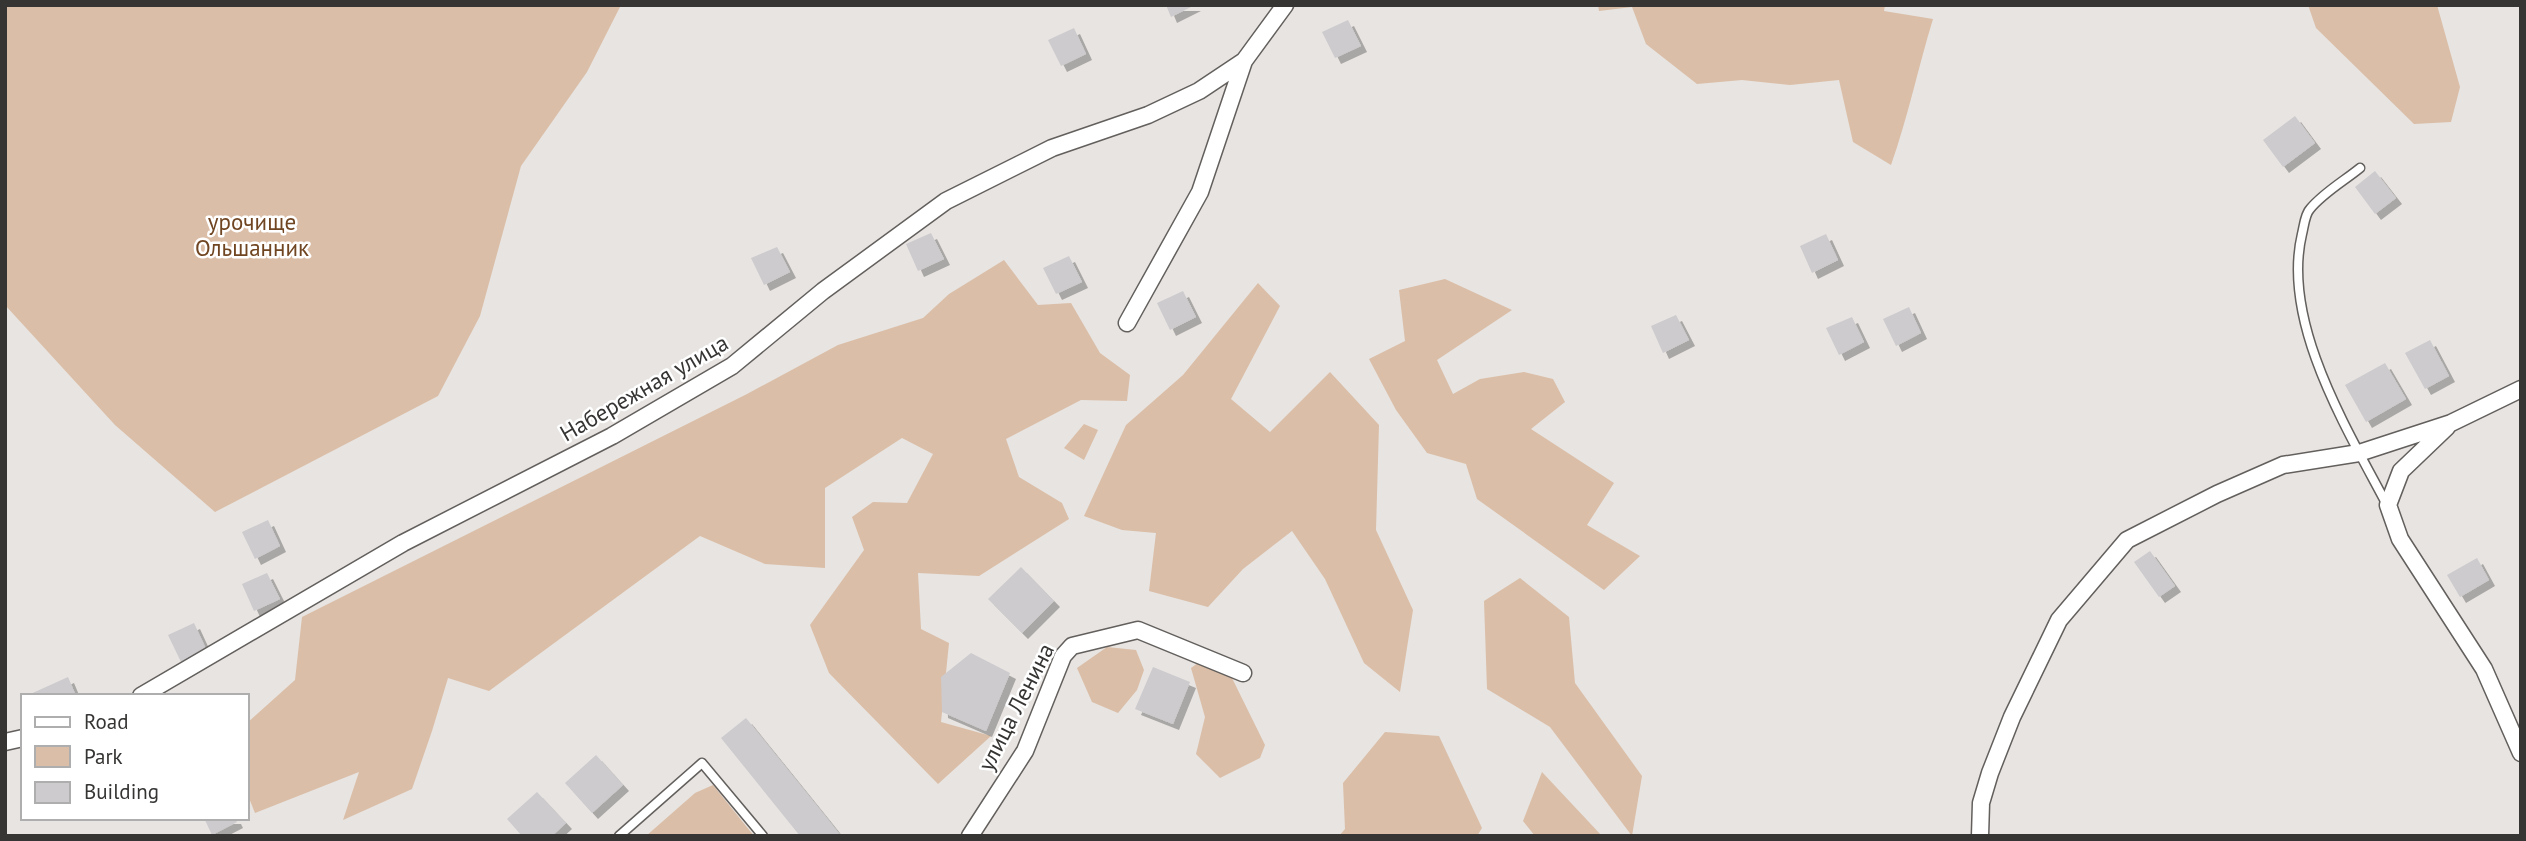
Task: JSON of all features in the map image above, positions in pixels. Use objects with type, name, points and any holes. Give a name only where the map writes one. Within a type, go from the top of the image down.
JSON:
[{"type":"street","name":"Набережная улица","points":[[144,694],[403,543],[612,436],[732,366],[823,291],[946,201],[1052,148],[1149,115],[1199,91],[1244,61],[1285,5]]},
{"type":"street","points":[[1127,323],[1200,192],[1244,61]]},
{"type":"street","points":[[1980,836],[1981,803],[1990,773],[2011,717],[2059,620],[2127,540],[2217,494],[2283,465],[2359,453],[2451,423],[2521,389]]},
{"type":"street","points":[[2451,423],[2401,471],[2388,506],[2400,539],[2484,669],[2521,752]]},
{"type":"street","name":"улица Ленина","points":[[970,836],[1025,751],[1063,656],[1072,646],[1138,630],[1243,673]]},
{"type":"lane","points":[[2360,168],[2308,210],[2297,256],[2301,311],[2317,363],[2359,453],[2388,506]]},
{"type":"lane","points":[[620,836],[702,763],[763,836]]},
{"type":"green space","name":"урочище Ольшанник","points":[[5,5],[621,5],[587,72],[521,166],[480,316],[438,396],[215,512],[115,425],[5,305]]},
{"type":"green space","points":[[1598,5],[1885,5],[1884,11],[1933,19],[1891,165],[1853,142],[1839,80],[1790,85],[1742,80],[1697,84],[1646,44],[1632,7],[1599,11]]},
{"type":"green space","points":[[2308,5],[2437,5],[2460,87],[2451,122],[2414,124],[2316,28]]},
{"type":"green space","points":[[1004,260],[1038,305],[1071,303],[1100,353],[1130,375],[1127,401],[1081,400],[1006,439],[1019,477],[1062,503],[1069,519],[979,576],[918,573],[921,629],[949,643],[941,722],[991,736],[938,784],[829,673],[810,625],[864,550],[852,517],[873,502],[907,503],[933,454],[902,438],[825,488],[825,568],[765,564],[700,536],[489,691],[448,678],[412,789],[343,820],[359,772],[255,813],[248,796],[248,722],[295,680],[302,617],[747,394],[838,345],[923,318],[949,294]]},
{"type":"green space","points":[[1445,279],[1512,310],[1437,360],[1453,394],[1480,379],[1524,372],[1553,379],[1565,402],[1531,429],[1614,483],[1587,525],[1640,556],[1604,590],[1477,499],[1466,464],[1427,453],[1396,410],[1369,359],[1405,341],[1399,290]]},
{"type":"green space","points":[[1258,283],[1280,306],[1231,399],[1270,432],[1330,372],[1379,425],[1376,530],[1413,610],[1400,692],[1364,663],[1325,579],[1292,531],[1243,569],[1208,607],[1149,591],[1156,533],[1122,530],[1084,516],[1126,425],[1183,375]]},
{"type":"green space","points":[[1084,424],[1098,430],[1084,460],[1064,448]]},
{"type":"green space","points":[[1520,578],[1569,617],[1575,683],[1642,776],[1632,836],[1550,727],[1487,689],[1484,601]]},
{"type":"green space","points":[[1107,647],[1136,650],[1144,670],[1137,690],[1118,713],[1092,702],[1077,668]]},
{"type":"green space","points":[[1202,660],[1232,678],[1265,745],[1260,758],[1220,778],[1196,754],[1205,717],[1191,668]]},
{"type":"green space","points":[[1385,732],[1439,736],[1482,828],[1477,836],[1339,836],[1345,829],[1343,783]]},
{"type":"green space","points":[[1542,772],[1602,836],[1535,836],[1523,821]]},
{"type":"green space","points":[[713,785],[754,836],[646,836],[695,793]]},
{"type":"building","points":[[1166,5],[1195,5],[1171,17]]},
{"type":"building","points":[[1348,20],[1361,46],[1335,58],[1322,32]]},
{"type":"building","points":[[1074,28],[1086,54],[1061,66],[1048,40]]},
{"type":"building","points":[[2295,116],[2315,143],[2283,167],[2263,140]]},
{"type":"building","points":[[2375,171],[2396,198],[2375,214],[2355,187]]},
{"type":"building","points":[[931,233],[944,259],[918,271],[906,244]]},
{"type":"building","points":[[1826,234],[1838,260],[1812,273],[1800,246]]},
{"type":"building","points":[[777,247],[790,272],[764,285],[751,258]]},
{"type":"building","points":[[1069,256],[1082,282],[1056,294],[1043,268]]},
{"type":"building","points":[[1183,291],[1196,317],[1170,330],[1157,303]]},
{"type":"building","points":[[1909,307],[1921,333],[1896,346],[1883,319]]},
{"type":"building","points":[[1676,315],[1689,340],[1663,353],[1651,326]]},
{"type":"building","points":[[1852,317],[1864,342],[1839,355],[1826,328]]},
{"type":"building","points":[[2430,340],[2449,376],[2425,389],[2405,353]]},
{"type":"building","points":[[2385,363],[2406,399],[2366,422],[2345,385]]},
{"type":"building","points":[[268,520],[280,546],[255,559],[242,532]]},
{"type":"building","points":[[2150,551],[2175,586],[2159,597],[2134,562]]},
{"type":"building","points":[[2477,558],[2489,580],[2460,597],[2447,575]]},
{"type":"building","points":[[1021,567],[1054,601],[1022,633],[988,599]]},
{"type":"building","points":[[267,573],[280,599],[254,611],[242,584]]},
{"type":"building","points":[[194,623],[206,649],[181,662],[168,635]]},
{"type":"building","points":[[971,653],[1010,673],[986,731],[942,712],[941,677]]},
{"type":"building","points":[[1153,667],[1190,682],[1173,724],[1135,709]]},
{"type":"building","points":[[68,677],[75,694],[30,694]]},
{"type":"building","points":[[746,718],[841,836],[800,836],[721,738]]},
{"type":"building","points":[[596,755],[623,785],[592,813],[565,783]]},
{"type":"building","points":[[537,792],[566,823],[552,836],[522,836],[507,819]]},
{"type":"building","points":[[205,820],[236,820],[237,822],[212,835]]}]
